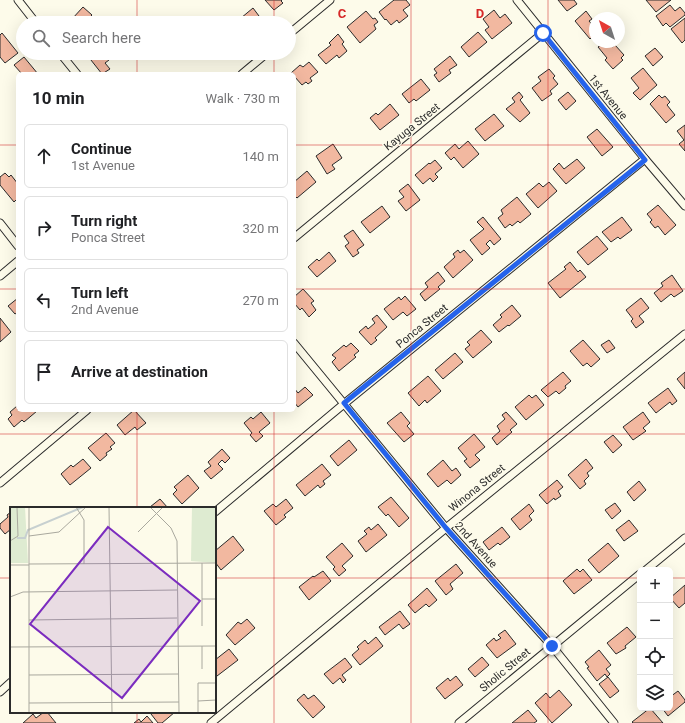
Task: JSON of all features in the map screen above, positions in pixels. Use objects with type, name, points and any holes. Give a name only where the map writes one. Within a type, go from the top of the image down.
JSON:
[{"type":"street","points":[[18,0],[31,16]]},
{"type":"street","points":[[296,28],[330,0]]},
{"type":"street","name":"1st Avenue","points":[[517,0],[645,160],[685,206]]},
{"type":"street","name":"Kayuga Street","points":[[296,236],[543,33]]},
{"type":"street","points":[[66,60],[75,72]]},
{"type":"street","points":[[244,72],[259,60]]},
{"type":"street","name":"Ponca Street","points":[[216,511],[344,403],[645,160]]},
{"type":"street","points":[[0,223],[16,243]]},
{"type":"street","points":[[0,276],[16,262]]},
{"type":"street","name":"Winona Street","points":[[211,723],[446,528],[685,334]]},
{"type":"street","name":"2nd Avenue","points":[[296,345],[446,528],[552,646],[614,723]]},
{"type":"street","points":[[0,482],[85,412]]},
{"type":"street","points":[[650,567],[685,538]]},
{"type":"street","name":"Sholic Street","points":[[459,723],[637,576]]},
{"type":"street","points":[[0,692],[10,683]]},
{"type":"building","points":[[265,0],[282,0],[281,1],[283,3],[274,10]]},
{"type":"building","points":[[394,0],[406,0],[410,5],[403,10],[408,16],[399,23],[397,20],[391,25],[379,12]]},
{"type":"building","points":[[558,0],[574,0],[577,4],[567,11]]},
{"type":"building","points":[[646,0],[671,0],[656,12]]},
{"type":"building","points":[[670,5],[675,11],[680,7],[685,15],[670,27],[666,23],[663,26],[656,16]]},
{"type":"building","points":[[83,7],[92,15],[91,16],[75,16]]},
{"type":"building","points":[[253,8],[259,16],[243,16]]},
{"type":"building","points":[[494,10],[500,18],[505,14],[512,23],[492,39],[485,30],[489,27],[483,19]]},
{"type":"building","points":[[366,11],[378,22],[374,25],[376,29],[360,43],[347,27]]},
{"type":"building","points":[[586,11],[589,15],[589,38],[575,21]]},
{"type":"building","points":[[685,18],[685,40],[682,43],[671,29]]},
{"type":"building","points":[[478,32],[487,42],[469,57],[461,47]]},
{"type":"building","points":[[2,33],[16,50],[16,55],[5,63],[0,57],[0,35]]},
{"type":"building","points":[[338,34],[344,42],[342,44],[347,51],[339,58],[337,55],[326,64],[318,55],[331,45],[329,43]]},
{"type":"building","points":[[599,48],[618,48],[624,55],[621,58],[623,60],[613,69],[605,60],[607,58]]},
{"type":"building","points":[[655,48],[663,57],[653,66],[645,56]]},
{"type":"building","points":[[450,56],[457,65],[449,70],[451,73],[439,82],[434,75],[437,73],[434,69]]},
{"type":"building","points":[[20,60],[26,60],[36,72],[20,72],[14,65]]},
{"type":"building","points":[[91,60],[109,60],[105,63],[110,69],[105,72],[100,72]]},
{"type":"building","points":[[309,62],[318,72],[310,78],[312,81],[308,84],[306,82],[302,85],[296,78],[296,72],[292,72],[300,65],[303,67]]},
{"type":"building","points":[[643,68],[657,85],[640,100],[633,93],[639,88],[631,78]]},
{"type":"building","points":[[549,69],[555,76],[553,78],[558,84],[550,91],[552,94],[542,101],[532,88],[541,81],[538,77]]},
{"type":"building","points":[[421,79],[430,90],[416,101],[414,99],[409,103],[402,94]]},
{"type":"building","points":[[519,92],[523,97],[520,100],[530,113],[520,122],[506,109],[515,102],[512,98]]},
{"type":"building","points":[[568,92],[576,101],[566,110],[558,100]]},
{"type":"building","points":[[659,95],[662,98],[665,96],[670,102],[667,105],[675,115],[666,123],[650,104]]},
{"type":"building","points":[[390,104],[399,115],[380,130],[370,118],[376,113],[378,115]]},
{"type":"building","points":[[494,114],[504,126],[485,141],[475,129]]},
{"type":"building","points":[[685,125],[685,151],[679,144],[684,140],[677,131]]},
{"type":"building","points":[[597,129],[613,147],[602,156],[587,137]]},
{"type":"building","points":[[468,141],[479,154],[463,168],[454,157],[451,160],[445,153],[455,144],[459,149]]},
{"type":"building","points":[[333,144],[342,158],[332,165],[335,169],[327,174],[316,156]]},
{"type":"building","points":[[577,159],[585,168],[566,184],[553,169],[559,163],[564,169]]},
{"type":"building","points":[[435,160],[442,168],[435,174],[438,177],[433,182],[430,178],[423,184],[415,175]]},
{"type":"building","points":[[307,171],[316,182],[297,198],[296,180]]},
{"type":"building","points":[[5,173],[9,177],[11,175],[16,181],[16,200],[14,202],[0,185],[0,177]]},
{"type":"building","points":[[549,182],[557,191],[538,208],[526,194],[539,183],[543,187]]},
{"type":"building","points":[[408,184],[420,200],[406,211],[398,201],[404,197],[399,191]]},
{"type":"building","points":[[517,197],[531,214],[520,223],[518,221],[512,226],[510,224],[505,228],[498,218],[503,214],[501,210]]},
{"type":"building","points":[[658,205],[676,225],[665,235],[658,226],[655,228],[650,222],[652,220],[647,214]]},
{"type":"building","points":[[382,206],[390,217],[370,233],[361,222]]},
{"type":"building","points":[[483,217],[501,239],[494,245],[490,240],[486,244],[490,248],[482,255],[470,240],[484,229],[477,222]]},
{"type":"building","points":[[622,217],[632,230],[620,239],[618,237],[611,242],[602,232]]},
{"type":"building","points":[[353,230],[364,245],[357,250],[359,253],[353,257],[345,246],[349,243],[344,236]]},
{"type":"building","points":[[597,236],[608,249],[588,265],[577,252]]},
{"type":"building","points":[[458,250],[460,253],[464,250],[473,260],[453,278],[444,267],[455,257],[453,254]]},
{"type":"building","points":[[329,252],[336,261],[317,277],[308,267],[317,259],[319,261]]},
{"type":"building","points":[[570,262],[578,272],[580,270],[586,277],[560,298],[548,283],[566,269],[564,267]]},
{"type":"building","points":[[438,272],[445,281],[438,287],[440,289],[425,301],[420,294],[428,287],[425,283]]},
{"type":"building","points":[[672,275],[683,291],[674,297],[671,294],[661,302],[654,293],[663,286],[661,283]]},
{"type":"building","points":[[303,289],[314,301],[311,303],[316,310],[309,317],[302,308],[300,310],[296,305],[296,295]]},
{"type":"building","points":[[405,296],[416,309],[407,316],[403,312],[393,320],[384,309],[399,297],[401,300]]},
{"type":"building","points":[[641,298],[649,308],[639,316],[644,322],[636,328],[631,321],[633,319],[626,310]]},
{"type":"building","points":[[16,300],[16,313],[15,314],[8,306]]},
{"type":"building","points":[[512,305],[521,316],[499,332],[493,325],[502,317],[500,315]]},
{"type":"building","points":[[377,315],[387,327],[375,338],[377,340],[371,345],[359,332],[366,326],[368,329],[375,323],[372,319]]},
{"type":"building","points":[[0,318],[11,332],[0,342]]},
{"type":"building","points":[[481,330],[492,342],[473,358],[465,349],[470,345],[467,342]]},
{"type":"building","points":[[583,340],[600,359],[591,367],[587,363],[583,366],[570,351]]},
{"type":"building","points":[[609,340],[615,348],[607,353],[601,345]]},
{"type":"building","points":[[351,343],[359,351],[354,355],[356,357],[339,371],[332,362],[336,358],[332,355],[344,345],[346,347]]},
{"type":"building","points":[[455,353],[463,362],[443,379],[435,370]]},
{"type":"building","points":[[563,372],[571,381],[559,394],[556,391],[548,397],[541,390]]},
{"type":"building","points":[[685,372],[685,389],[677,379]]},
{"type":"building","points":[[428,376],[441,391],[427,403],[425,400],[419,406],[408,393]]},
{"type":"building","points":[[305,387],[313,395],[298,407],[296,404],[296,390],[298,393]]},
{"type":"building","points":[[668,388],[677,401],[672,405],[670,402],[656,413],[648,403]]},
{"type":"building","points":[[529,395],[532,398],[536,395],[544,405],[526,420],[515,407]]},
{"type":"building","points":[[16,407],[16,412],[36,412],[24,422],[22,420],[14,427],[8,419],[12,415],[10,412]]},
{"type":"building","points":[[132,412],[136,412],[146,423],[137,430],[135,427],[125,435],[117,425]]},
{"type":"building","points":[[261,412],[270,423],[259,432],[263,436],[256,442],[250,435],[252,433],[244,423],[251,417],[253,419]]},
{"type":"building","points":[[401,412],[410,423],[407,426],[414,434],[404,442],[387,423]]},
{"type":"building","points":[[506,412],[517,424],[510,430],[512,432],[497,445],[492,438],[500,431],[497,426],[505,419],[502,415]]},
{"type":"building","points":[[643,412],[650,422],[643,428],[646,431],[633,440],[623,427]]},
{"type":"building","points":[[106,433],[115,443],[110,447],[112,449],[106,453],[107,455],[100,461],[88,448]]},
{"type":"building","points":[[474,434],[485,447],[475,455],[480,460],[470,468],[464,461],[467,459],[458,448]]},
{"type":"building","points":[[613,435],[622,445],[613,453],[604,442]]},
{"type":"building","points":[[349,440],[357,450],[338,466],[330,456]]},
{"type":"building","points":[[222,449],[230,458],[225,463],[222,460],[218,464],[223,469],[211,479],[204,471],[211,466],[208,462]]},
{"type":"building","points":[[83,459],[91,468],[70,485],[61,474],[71,465],[73,467]]},
{"type":"building","points":[[586,459],[593,468],[587,473],[589,476],[584,481],[586,484],[580,489],[568,475]]},
{"type":"building","points":[[443,460],[452,471],[456,468],[461,475],[451,484],[447,480],[438,487],[427,474]]},
{"type":"building","points":[[322,464],[331,475],[323,481],[325,484],[320,488],[318,485],[305,496],[296,485]]},
{"type":"building","points":[[188,475],[199,488],[182,504],[173,494],[177,490],[174,487]]},
{"type":"building","points":[[557,480],[563,487],[558,491],[561,496],[555,500],[554,498],[547,504],[539,495]]},
{"type":"building","points":[[639,481],[646,490],[634,501],[627,492]]},
{"type":"building","points":[[391,497],[409,518],[399,527],[388,514],[386,516],[378,507]]},
{"type":"building","points":[[160,499],[167,507],[150,507]]},
{"type":"building","points":[[286,499],[293,508],[284,515],[286,517],[276,525],[264,511],[273,504],[276,507]]},
{"type":"building","points":[[615,503],[621,511],[612,519],[605,510]]},
{"type":"building","points":[[529,504],[534,511],[529,516],[532,520],[520,530],[511,519]]},
{"type":"building","points":[[10,513],[10,530],[5,534],[0,528],[0,524],[8,517],[7,515]]},
{"type":"building","points":[[629,520],[638,531],[624,541],[616,530]]},
{"type":"building","points":[[378,524],[387,535],[366,552],[358,541],[367,534],[364,531],[369,527],[371,530]]},
{"type":"building","points":[[502,527],[510,537],[500,545],[498,543],[489,550],[483,542]]},
{"type":"building","points":[[233,536],[244,550],[221,570],[216,563],[216,550]]},
{"type":"building","points":[[342,543],[353,556],[342,566],[346,570],[339,576],[333,569],[335,567],[326,557]]},
{"type":"building","points":[[608,543],[619,556],[599,573],[588,560]]},
{"type":"building","points":[[456,564],[463,573],[450,584],[453,589],[446,595],[435,581]]},
{"type":"building","points":[[577,569],[580,572],[583,569],[592,580],[574,594],[563,581]]},
{"type":"building","points":[[323,571],[331,581],[309,600],[299,587],[313,576],[314,577]]},
{"type":"building","points":[[685,585],[685,603],[679,608],[673,601],[673,595]]},
{"type":"building","points":[[427,588],[437,600],[429,607],[426,604],[415,613],[408,605]]},
{"type":"building","points":[[400,611],[410,624],[403,629],[399,624],[385,635],[379,627]]},
{"type":"building","points":[[247,619],[255,628],[235,645],[226,635],[238,622],[241,624]]},
{"type":"building","points":[[627,627],[636,637],[625,646],[626,648],[616,654],[607,643]]},
{"type":"building","points":[[505,630],[516,644],[497,658],[486,645],[494,638],[496,641],[501,638],[498,635]]},
{"type":"building","points":[[376,637],[383,646],[360,665],[352,655],[359,649],[357,647],[365,640],[368,644]]},
{"type":"building","points":[[229,649],[238,660],[217,676],[216,659]]},
{"type":"building","points":[[599,650],[611,665],[606,669],[610,674],[607,677],[605,674],[597,681],[587,668],[589,667],[585,662]]},
{"type":"building","points":[[482,657],[489,665],[475,677],[468,669]]},
{"type":"building","points":[[345,658],[352,667],[342,675],[346,680],[343,683],[340,678],[333,684],[324,674]]},
{"type":"building","points":[[456,676],[463,685],[445,699],[436,688],[448,678],[450,681]]},
{"type":"building","points":[[608,677],[619,691],[610,698],[599,684]]},
{"type":"building","points":[[559,690],[572,705],[552,723],[535,703],[546,693],[550,698]]},
{"type":"building","points":[[678,691],[685,702],[668,716],[664,711],[673,711],[673,695]]},
{"type":"building","points":[[304,694],[308,699],[314,695],[325,707],[313,718],[297,700]]},
{"type":"building","points":[[528,710],[537,721],[534,723],[512,723]]},
{"type":"building","points":[[646,711],[653,711],[663,723],[633,723],[632,722]]},
{"type":"building","points":[[43,713],[48,713],[56,723],[23,723],[33,714],[36,718]]},
{"type":"building","points":[[174,713],[162,723],[158,723],[151,714]]},
{"type":"building","points":[[147,716],[153,723],[134,723],[139,719],[141,722]]},
{"type":"route","points":[[543,33],[645,160],[344,403],[446,528],[552,646]]}]
